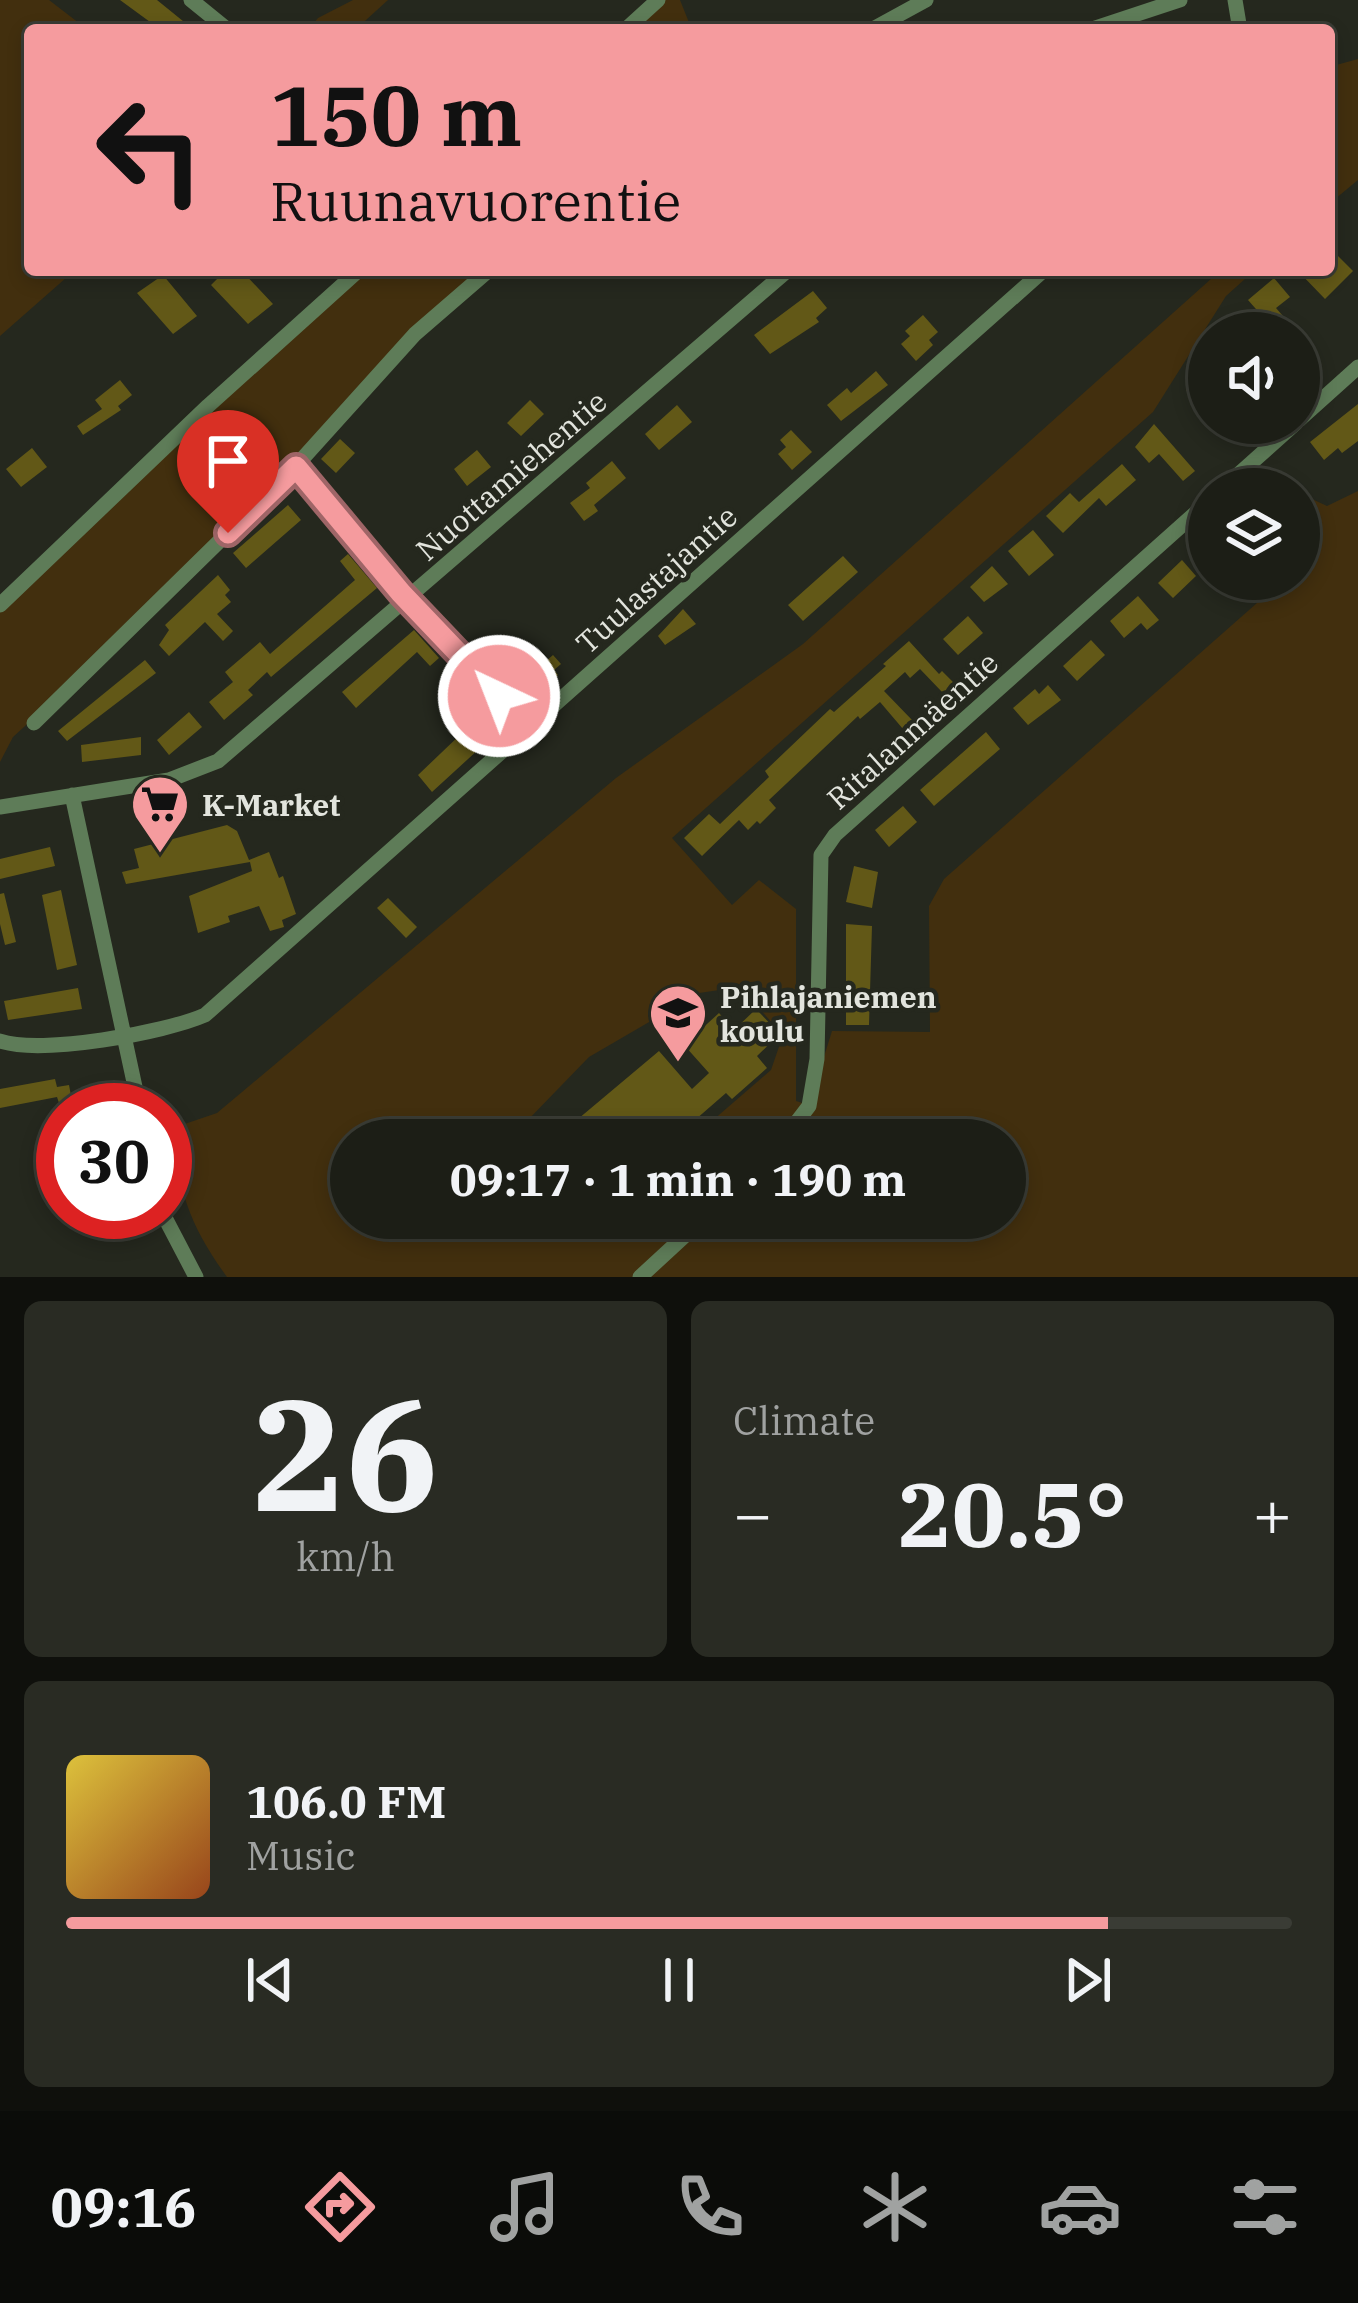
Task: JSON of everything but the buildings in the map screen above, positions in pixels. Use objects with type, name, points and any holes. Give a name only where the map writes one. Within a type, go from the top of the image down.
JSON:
[{"type":"street","points":[[191,0],[221,24]]},
{"type":"street","points":[[632,24],[658,0]]},
{"type":"street","points":[[882,24],[926,0]]},
{"type":"street","points":[[1107,24],[1180,0]]},
{"type":"street","points":[[0,605],[352,276]]},
{"type":"street","points":[[34,722],[296,467],[415,334],[482,276]]},
{"type":"street","name":"Nuottamiehentie","points":[[0,807],[169,780],[218,760],[781,276]]},
{"type":"street","name":"Tuulastajantie","points":[[0,1041],[46,1046],[178,1027],[205,1015],[1037,276]]},
{"type":"street","points":[[1320,402],[1358,368]]},
{"type":"street","points":[[1246,468],[1272,444]]},
{"type":"street","points":[[296,467],[408,600],[530,728]]},
{"type":"street","name":"Ritalanmäentie","points":[[799,1119],[809,1106],[818,1059],[821,855],[1188,520]]},
{"type":"street","points":[[72,795],[134,1083]]},
{"type":"street","points":[[176,1239],[196,1277]]},
{"type":"street","points":[[640,1277],[681,1239]]},
{"type":"shaded area","points":[[0,0],[49,0],[80,24],[24,24],[24,276],[68,276],[0,336]]},
{"type":"shaded area","points":[[353,0],[388,0],[362,24],[313,24]]},
{"type":"shaded area","points":[[658,0],[680,0],[690,24],[632,24]]},
{"type":"shaded area","points":[[1358,59],[1358,180],[1335,199],[1335,65]]},
{"type":"shaded area","points":[[353,276],[483,276],[128,632],[13,737],[0,762],[0,605]]},
{"type":"shaded area","points":[[1214,276],[1248,276],[1216,312],[1188,312],[1188,356],[1153,412],[672,838],[732,905],[759,880],[796,909],[796,1101],[809,1105],[832,1031],[930,1032],[929,906],[944,879],[1257,600],[1320,600],[1320,503],[1327,506],[1358,491],[1358,1277],[227,1277],[192,1216],[192,1122],[217,1113],[616,778],[803,644]],"holes":[[[740,987],[783,1035],[771,1070],[714,1119],[1026,1119],[1026,1239],[330,1239],[330,1119],[529,1119],[589,1057],[699,993]]]},
{"type":"place","name":"K-Market","points":[[160,855]]},
{"type":"place","name":"Pihlajaniemen koulu","points":[[678,1064]]},
{"type":"route","points":[[228,533],[296,467],[401,593],[499,696]]}]
